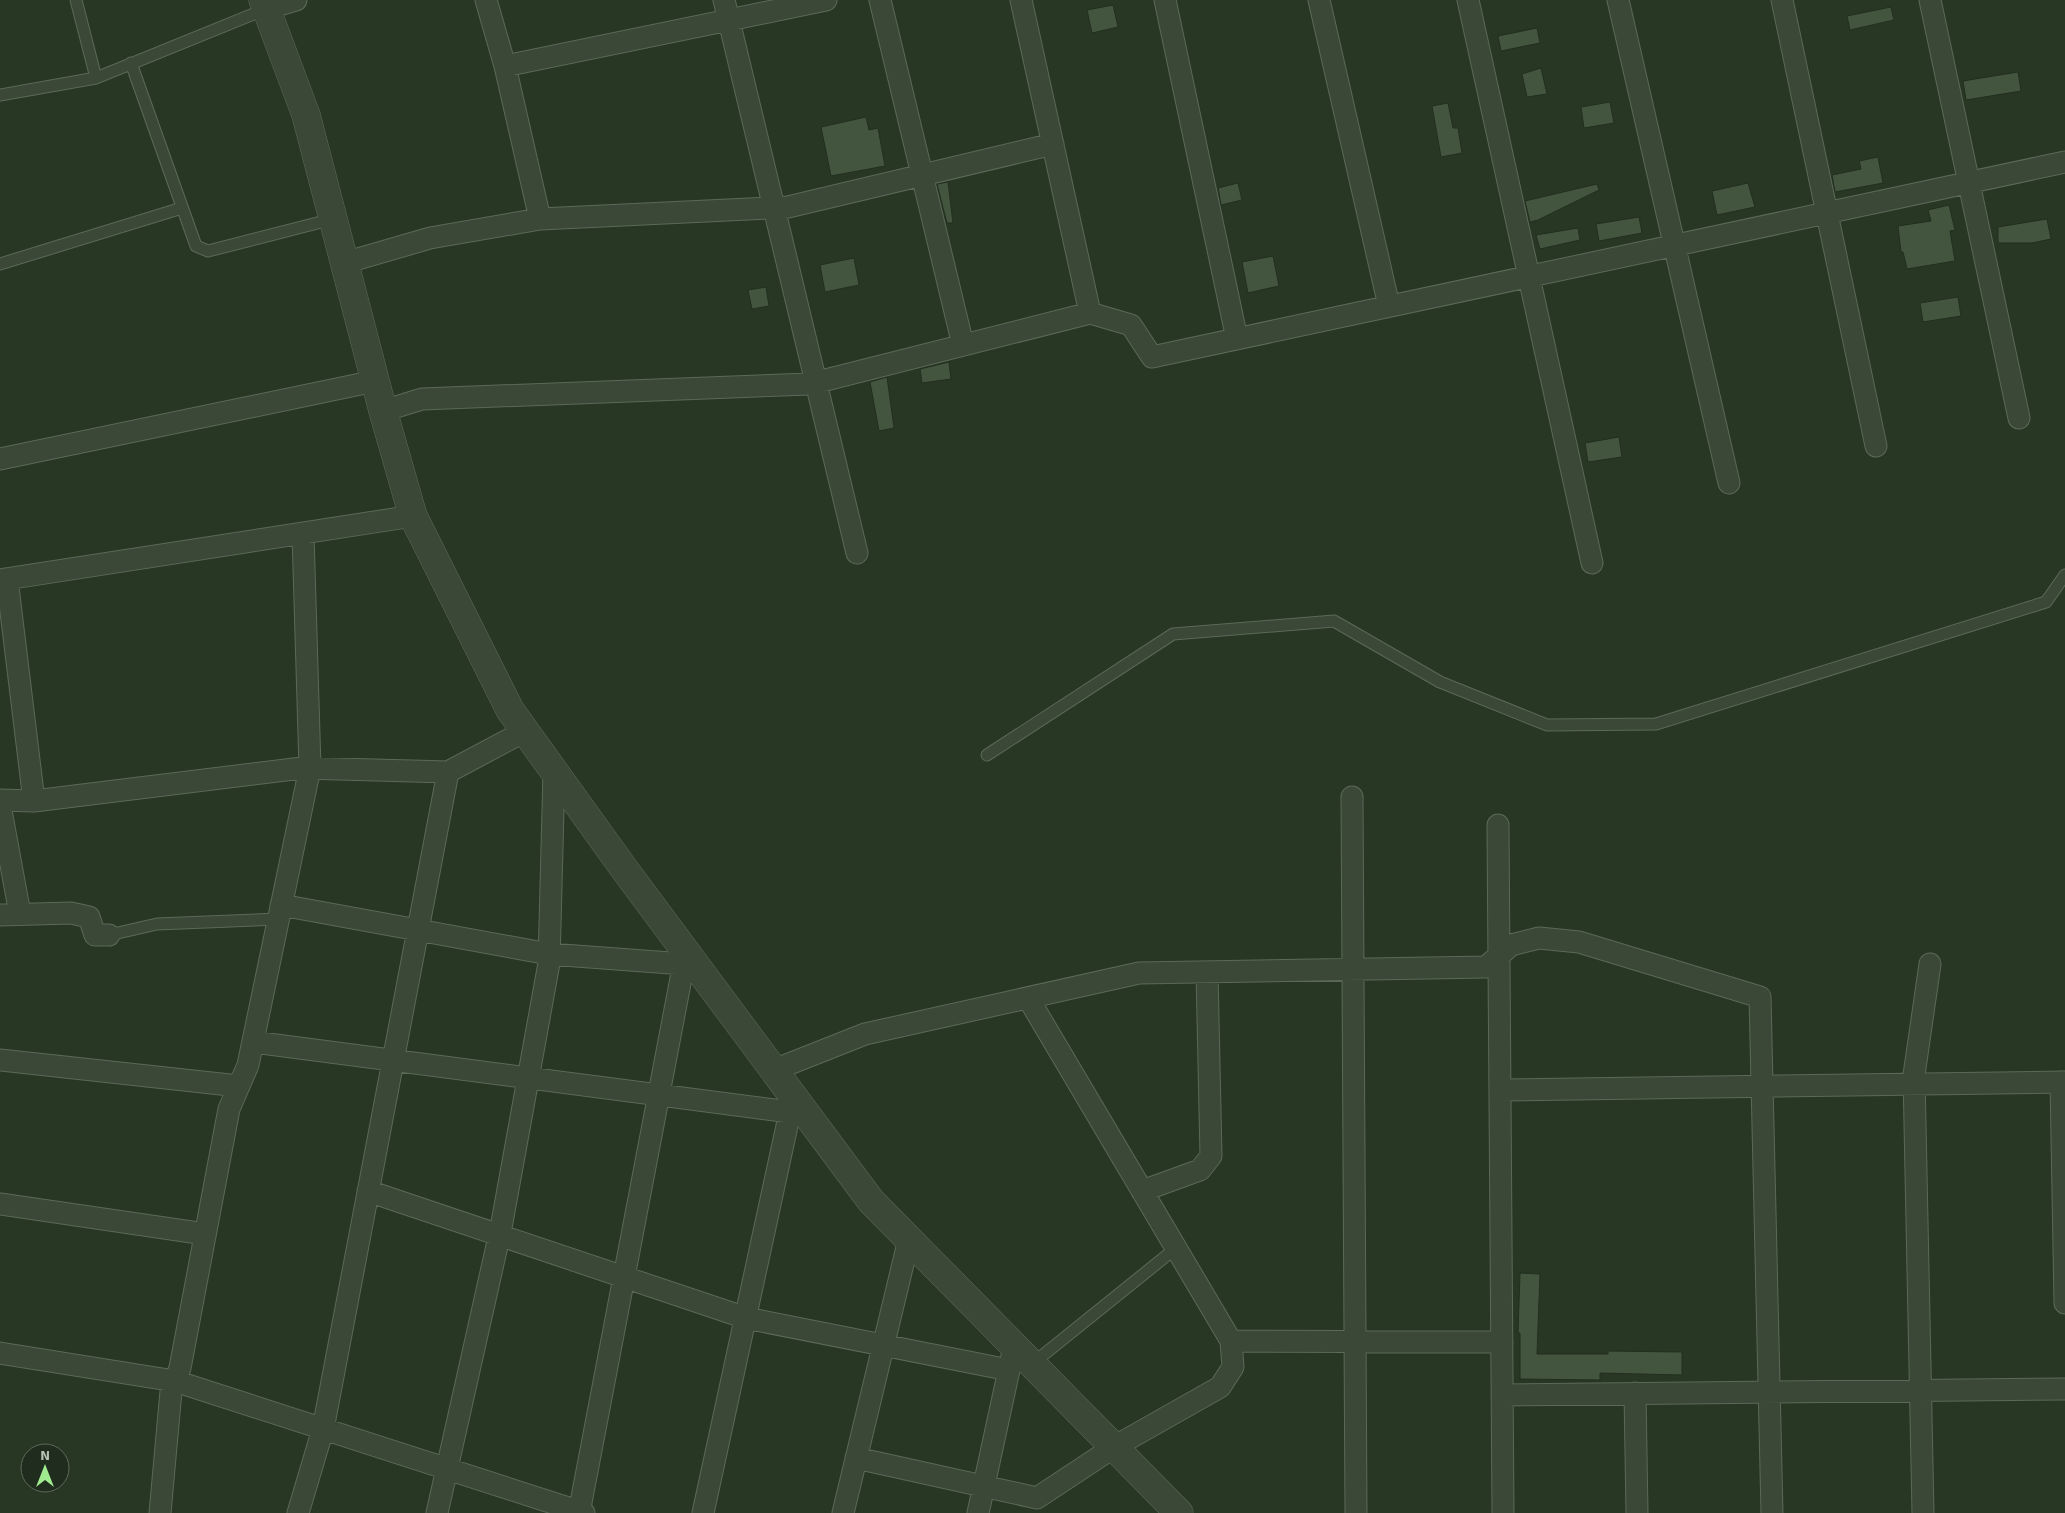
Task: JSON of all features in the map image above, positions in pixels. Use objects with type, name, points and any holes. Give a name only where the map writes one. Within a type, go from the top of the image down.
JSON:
[{"type":"street","points":[[296,0],[264,5],[306,115],[383,411],[413,516],[510,710],[685,958],[774,1070],[792,1106],[871,1201],[909,1239],[1018,1360],[1114,1447],[1179,1513]]},
{"type":"street","points":[[486,0],[505,66],[540,219]]},
{"type":"street","points":[[505,66],[726,10],[826,0]]},
{"type":"street","points":[[880,0],[963,345]]},
{"type":"street","points":[[1022,0],[1090,313]]},
{"type":"street","points":[[1165,0],[1237,339]]},
{"type":"street","points":[[1319,0],[1389,306]]},
{"type":"street","points":[[1468,0],[1592,563]]},
{"type":"street","points":[[1618,0],[1729,483]]},
{"type":"street","points":[[1782,0],[1876,446]]},
{"type":"street","points":[[1930,0],[2019,418]]},
{"type":"street","points":[[726,10],[857,552]]},
{"type":"street","points":[[344,264],[430,238],[540,219],[788,207],[1053,144]]},
{"type":"street","points":[[383,411],[422,398],[816,383],[1090,313],[1131,325],[1152,357],[2065,162]]},
{"type":"street","points":[[0,459],[375,381]]},
{"type":"street","points":[[34,801],[3,580],[413,516]]},
{"type":"street","points":[[160,1513],[171,1391],[180,1368],[229,1109],[248,1065],[310,768],[303,534]]},
{"type":"street","points":[[0,800],[34,801],[310,768],[448,772],[525,731]]},
{"type":"street","points":[[437,1513],[500,1235],[550,954],[554,771]]},
{"type":"street","points":[[298,1513],[323,1429],[448,772]]},
{"type":"street","points":[[1352,797],[1356,1513]]},
{"type":"street","points":[[0,805],[10,915],[71,913],[89,917],[95,935],[109,935]]},
{"type":"street","points":[[1498,825],[1503,1513]]},
{"type":"street","points":[[280,912],[418,930],[550,954],[685,958]]},
{"type":"street","points":[[774,1070],[865,1034],[1139,973],[1486,967],[1511,945],[1539,938],[1579,942],[1760,997],[1772,1513]]},
{"type":"street","points":[[0,1353],[175,1381],[581,1512],[685,958]]},
{"type":"street","points":[[1923,1513],[1915,1084],[1930,964]]},
{"type":"street","points":[[1142,1191],[1200,1170],[1211,1156],[1207,972]]},
{"type":"street","points":[[856,1458],[1037,1498],[1114,1447],[1220,1387],[1232,1366],[1231,1341],[1028,998]]},
{"type":"street","points":[[253,1042],[659,1095],[792,1106]]},
{"type":"street","points":[[0,1060],[239,1086]]},
{"type":"street","points":[[1500,1090],[2063,1082],[2065,1303]]},
{"type":"street","points":[[703,1513],[792,1106]]},
{"type":"street","points":[[368,1191],[746,1318],[883,1345],[1018,1360]]},
{"type":"street","points":[[0,1204],[205,1234]]},
{"type":"street","points":[[843,1513],[909,1239]]},
{"type":"street","points":[[1231,1341],[1502,1342]]},
{"type":"street","points":[[978,1513],[1018,1360]]},
{"type":"street","points":[[1502,1395],[2065,1390]]},
{"type":"street","points":[[1635,1393],[1637,1513]]},
{"type":"lane","points":[[76,0],[96,78]]},
{"type":"lane","points":[[0,95],[96,78],[264,5]]},
{"type":"lane","points":[[132,63],[196,246],[208,251],[333,220]]},
{"type":"lane","points":[[0,264],[182,208]]},
{"type":"lane","points":[[987,754],[1173,634],[1334,621],[1440,682],[1547,726],[1656,724],[2046,602],[2065,574]]},
{"type":"lane","points":[[109,935],[157,924],[280,912]]},
{"type":"lane","points":[[1018,1360],[1176,1248]]},
{"type":"building","points":[[1113,5],[1118,27],[1092,33],[1087,10]]},
{"type":"building","points":[[1891,7],[1894,20],[1850,30],[1847,16]]},
{"type":"building","points":[[1537,28],[1540,43],[1501,51],[1498,36]]},
{"type":"building","points":[[1541,68],[1547,94],[1527,97],[1522,74]]},
{"type":"building","points":[[2018,72],[2021,91],[1966,100],[1963,81]]},
{"type":"building","points":[[1610,102],[1614,123],[1584,128],[1581,107]]},
{"type":"building","points":[[1448,103],[1453,128],[1458,128],[1462,153],[1441,157],[1432,106]]},
{"type":"building","points":[[866,117],[869,130],[878,128],[885,166],[831,176],[821,127]]},
{"type":"building","points":[[1878,157],[1883,183],[1835,192],[1832,175],[1861,169],[1859,161]]},
{"type":"building","points":[[948,182],[953,223],[947,223],[937,184]]},
{"type":"building","points":[[1238,183],[1242,200],[1221,205],[1218,188]]},
{"type":"building","points":[[1748,183],[1755,207],[1717,215],[1712,191]]},
{"type":"building","points":[[1597,184],[1599,190],[1538,220],[1530,222],[1525,201]]},
{"type":"building","points":[[1949,205],[1955,230],[1950,231],[1955,261],[1907,269],[1903,252],[1901,252],[1898,226],[1931,221],[1928,210]]},
{"type":"building","points":[[1639,217],[1642,233],[1599,241],[1596,224]]},
{"type":"building","points":[[2047,219],[2051,239],[2032,243],[1998,243],[1998,227]]},
{"type":"building","points":[[1578,228],[1580,240],[1540,249],[1536,235]]},
{"type":"building","points":[[1273,256],[1279,286],[1248,293],[1242,262]]},
{"type":"building","points":[[854,258],[859,285],[825,292],[820,265]]},
{"type":"building","points":[[766,287],[769,306],[752,309],[748,290]]},
{"type":"building","points":[[1958,297],[1961,316],[1923,322],[1920,303]]},
{"type":"building","points":[[949,362],[951,379],[922,383],[920,369]]},
{"type":"building","points":[[887,377],[894,428],[879,431],[870,382]]},
{"type":"building","points":[[1619,437],[1622,457],[1588,462],[1585,443]]},
{"type":"building","points":[[1520,1273],[1540,1274],[1537,1354],[1608,1354],[1608,1351],[1682,1352],[1682,1375],[1600,1373],[1600,1380],[1520,1379],[1520,1333],[1518,1333]]}]
